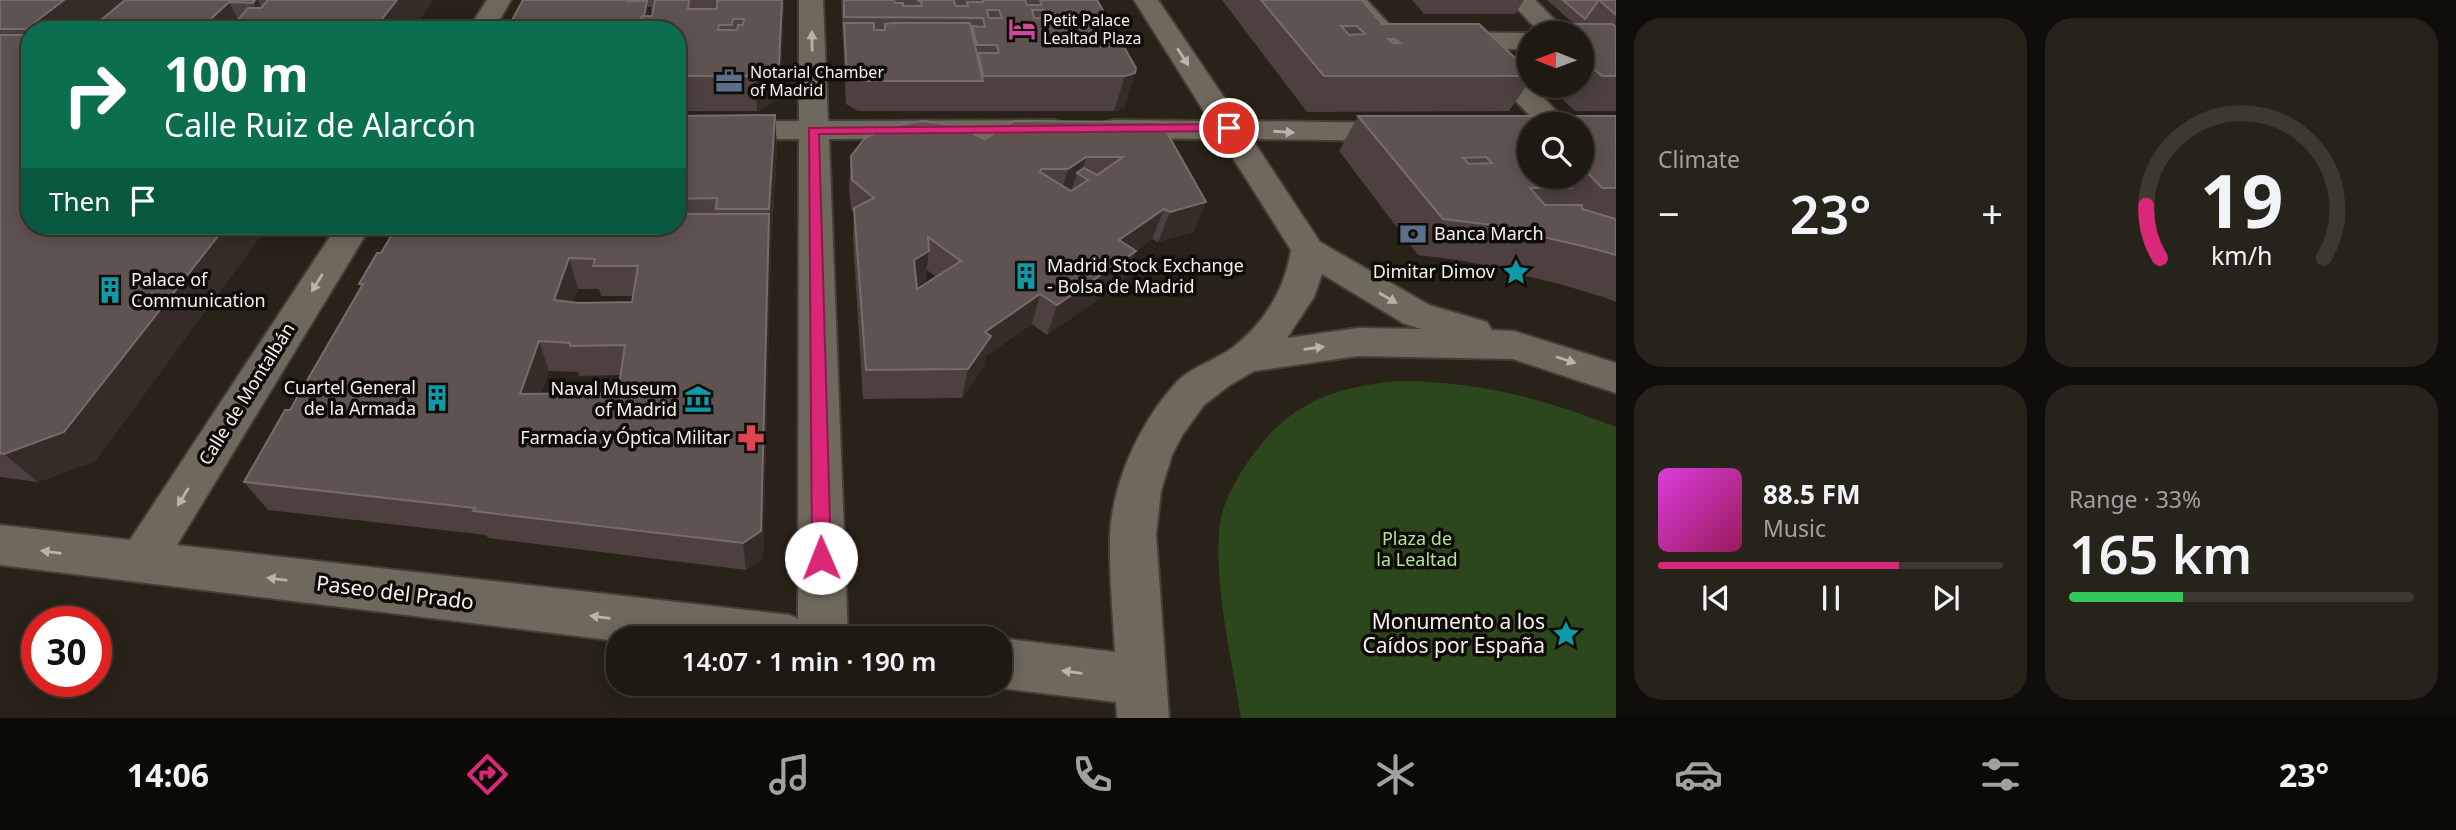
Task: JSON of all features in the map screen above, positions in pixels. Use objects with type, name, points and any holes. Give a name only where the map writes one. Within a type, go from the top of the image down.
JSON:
[{"type":"street","points":[[486,21],[499,0]]},
{"type":"street","points":[[811,0],[822,626]]},
{"type":"street","points":[[1146,0],[1308,250],[1416,314],[1616,378]]},
{"type":"street","points":[[1353,0],[1379,29],[1402,40],[1517,41]]},
{"type":"street","points":[[1521,0],[1543,21]]},
{"type":"street","points":[[1472,40],[1542,112]]},
{"type":"street","points":[[686,131],[1229,128],[1299,133],[1434,132]]},
{"type":"street","name":"Calle de Montalbán","points":[[141,563],[348,235]]},
{"type":"street","points":[[1012,666],[1141,699],[1133,534],[1139,491],[1151,454],[1168,423],[1190,394],[1216,374],[1246,358],[1288,313],[1306,275],[1308,250]]},
{"type":"street","points":[[1246,358],[1358,342],[1514,345]]},
{"type":"street","name":"Paseo del Prado","points":[[0,545],[679,626]]},
{"type":"green space","name":"Plaza de la Lealtad","points":[[1397,381],[1455,384],[1509,393],[1616,427],[1616,718],[1241,718],[1219,578],[1220,524],[1230,492],[1258,448],[1274,430],[1308,404],[1348,389]]},
{"type":"building","points":[[0,0],[64,0],[36,21],[21,21],[21,29],[0,29]]},
{"type":"building","points":[[125,0],[255,0],[253,3],[229,2],[209,21],[100,21]]},
{"type":"building","points":[[268,0],[397,0],[380,21],[237,21],[248,8],[261,8]]},
{"type":"building","points":[[523,0],[647,1],[641,21],[513,21]]},
{"type":"building","points":[[655,0],[689,0],[688,9],[717,9],[717,0],[782,0],[779,64],[755,76],[686,76],[686,21],[641,21],[642,16],[652,16]],"holes":[[[733,19],[744,19],[743,25],[738,25],[737,30],[718,30],[719,25],[732,25]]]},
{"type":"building","points":[[844,0],[894,0],[895,3],[903,3],[903,6],[922,6],[918,0],[954,0],[955,6],[968,6],[967,2],[983,0],[1025,0],[1027,5],[1042,5],[1040,0],[1097,0],[1136,68],[1135,73],[1125,76],[983,76],[978,53],[999,53],[997,45],[977,45],[972,26],[985,27],[983,18],[844,17]],"holes":[[[987,10],[999,10],[1002,18],[989,18]],[[1032,10],[1045,10],[1048,18],[1034,18]]]},
{"type":"building","points":[[1261,0],[1362,0],[1382,24],[1479,24],[1517,60],[1517,76],[1324,76]],"holes":[[[1341,26],[1357,26],[1365,34],[1349,35]]]},
{"type":"building","points":[[1563,0],[1596,0],[1598,1],[1585,19]]},
{"type":"building","points":[[1599,0],[1616,0],[1616,15]]},
{"type":"building","points":[[844,23],[874,23],[874,30],[885,30],[885,24],[893,23],[970,23],[983,81],[860,81],[847,74]]},
{"type":"building","points":[[1594,24],[1612,24],[1616,27],[1616,76],[1602,76],[1594,69]]},
{"type":"building","name":"Palace of Communication","points":[[0,35],[21,35],[21,235],[219,235],[64,432],[4,454],[0,453]]},
{"type":"building","points":[[775,115],[769,209],[716,209],[717,198],[686,199],[686,116]]},
{"type":"building","points":[[1358,116],[1517,116],[1517,189],[1531,189],[1545,205],[1582,205],[1582,209],[1616,219],[1616,255],[1492,225],[1443,219]],"holes":[[[1486,157],[1492,163],[1469,164],[1463,158]]]},
{"type":"building","points":[[1594,116],[1616,116],[1616,188],[1602,188],[1594,180]]},
{"type":"building","name":"Madrid Stock Exchange - Bolsa de Madrid","points":[[923,121],[957,126],[985,139],[1014,121],[1161,122],[1206,202],[1170,212],[1164,209],[1119,240],[1136,251],[1057,305],[1040,294],[985,332],[991,336],[968,369],[866,370],[854,208],[874,198],[852,180],[851,156],[865,138],[891,126]],"holes":[[[1086,157],[1123,157],[1097,175],[1084,168],[1077,173],[1088,180],[1071,191],[1040,172],[1041,169],[1068,169]],[[928,237],[961,261],[917,289],[914,260],[929,251]]]},
{"type":"building","points":[[686,214],[769,214],[761,531],[743,543],[473,511],[475,508],[244,482],[285,410],[290,410],[363,284],[359,284],[377,253],[381,253],[392,235],[686,235]],"holes":[[[569,258],[595,259],[593,266],[638,266],[632,302],[579,303],[554,300]],[[539,341],[570,343],[570,346],[625,345],[618,393],[520,394]]]},
{"type":"place","name":"Petit Palace Lealtad Plaza","points":[[1022,29]]},
{"type":"place","name":"Notarial Chamber of Madrid","points":[[729,81]]},
{"type":"place","name":"Banca March","points":[[1413,234]]},
{"type":"place","name":"Dimitar Dimov","points":[[1516,272]]},
{"type":"place","name":"Madrid Stock Exchange - Bolsa de Madrid","points":[[1026,276]]},
{"type":"place","name":"Palace of Communication","points":[[110,290]]},
{"type":"place","name":"Cuartel General de la Armada","points":[[437,398]]},
{"type":"place","name":"Naval Museum of Madrid","points":[[698,399]]},
{"type":"place","name":"Farmacia y Óptica Militar","points":[[751,438]]},
{"type":"place","name":"Monumento a los Caídos por España","points":[[1566,634]]},
{"type":"route","points":[[821,558],[813,130],[1229,128]]}]
